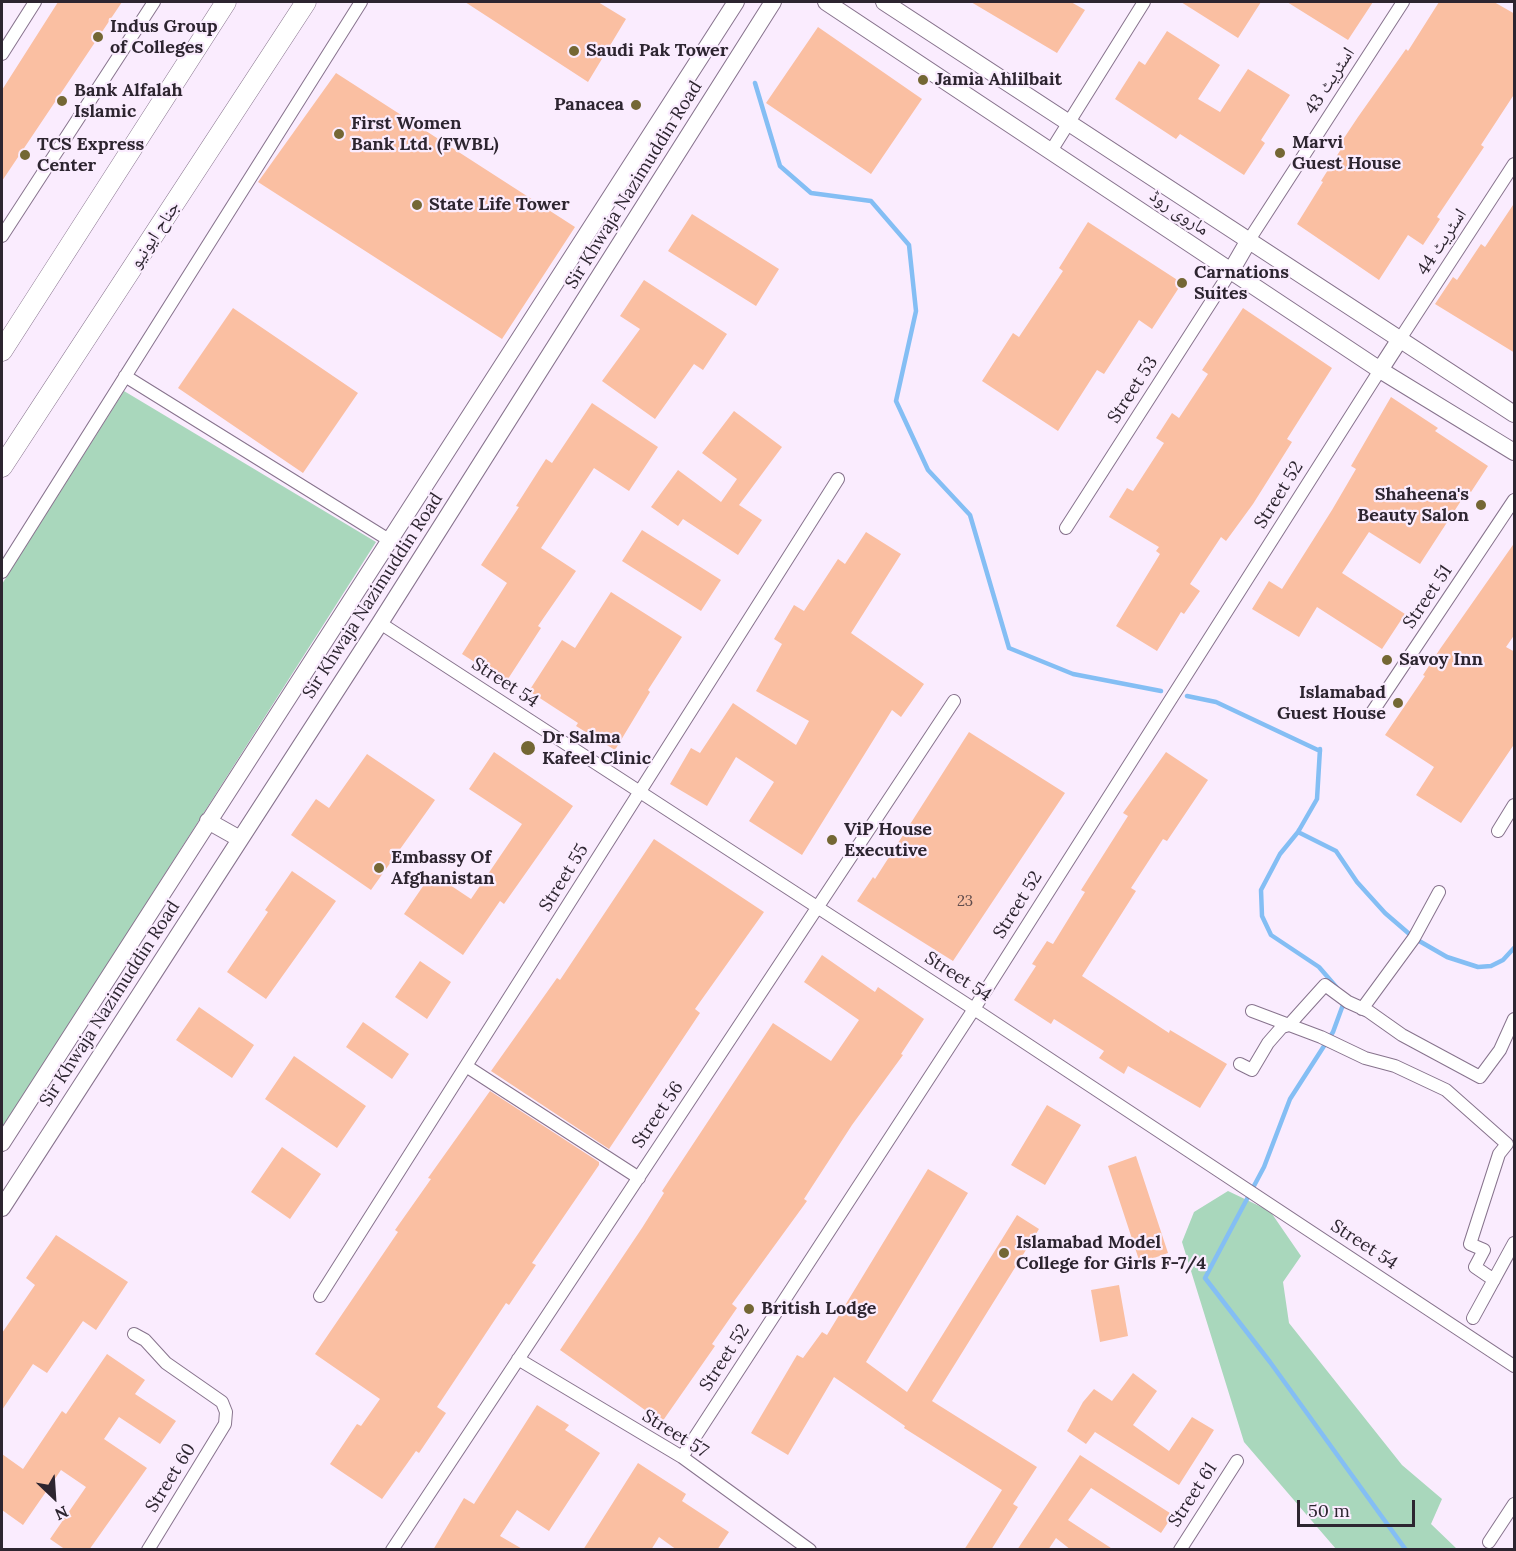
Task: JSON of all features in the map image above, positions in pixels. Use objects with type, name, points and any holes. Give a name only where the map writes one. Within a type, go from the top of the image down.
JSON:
[{"type":"main road","points":[[2,351],[226,2]]},
{"type":"main road","name":"جناح ایونیو","points":[[2,467],[306,2]]},
{"type":"main road","name":"Sir Khwaja Nazimuddin Road","points":[[2,1208],[380,623],[773,2]]},
{"type":"main road","name":"ماروی روڈ","points":[[826,2],[1380,370],[1515,452]]},
{"type":"main road","name":"ماروی روڈ","points":[[884,2],[1515,414]]},
{"type":"main road","name":"Sir Khwaja Nazimuddin Road","points":[[2,1143],[734,3]]},
{"type":"main road","points":[[1231,271],[1249,240]]},
{"type":"main road","points":[[1380,370],[1400,339]]},
{"type":"main road","points":[[208,821],[240,839]]},
{"type":"street","points":[[2,54],[35,2]]},
{"type":"street","points":[[2,236],[154,2]]},
{"type":"street","points":[[2,572],[361,2]]},
{"type":"street","points":[[1051,151],[1144,2]]},
{"type":"street","name":"اسٹریٹ 43","points":[[1249,240],[1403,2]]},
{"type":"street","name":"اسٹریٹ 44","points":[[1400,339],[1515,164]]},
{"type":"street","name":"Street 53","points":[[1066,528],[1231,271]]},
{"type":"street","name":"Street 52","points":[[682,1457],[974,1009],[1380,370]]},
{"type":"street","points":[[125,376],[389,540]]},
{"type":"street","name":"Street 55","points":[[320,1296],[838,479]]},
{"type":"street","name":"Street 51","points":[[1371,714],[1515,500]]},
{"type":"street","name":"Street 54","points":[[380,623],[974,1009],[1515,1366]]},
{"type":"street","name":"Street 56","points":[[392,1550],[954,701]]},
{"type":"street","points":[[1498,831],[1515,805]]},
{"type":"street","points":[[1362,1009],[1414,938],[1439,892]]},
{"type":"street","points":[[1240,1064],[1252,1070],[1268,1043],[1282,1027],[1289,1025],[1324,986],[1402,1035],[1480,1077],[1500,1050],[1515,1019]]},
{"type":"street","points":[[1252,1011],[1327,1039],[1365,1058],[1395,1066],[1446,1090],[1507,1144],[1499,1154],[1470,1244],[1484,1250],[1475,1267],[1494,1280]]},
{"type":"street","points":[[466,1066],[639,1178]]},
{"type":"street","points":[[1473,1318],[1515,1243]]},
{"type":"street","name":"Street 60","points":[[134,1334],[145,1340],[166,1363],[222,1402],[226,1412],[225,1425],[148,1550]]},
{"type":"street","name":"Street 57","points":[[518,1359],[682,1457],[809,1548]]},
{"type":"street","name":"Street 61","points":[[1180,1550],[1237,1461]]},
{"type":"street","points":[[1489,1542],[1515,1504]]},
{"type":"green space","points":[[124,391],[376,542],[2,1130],[2,584]]},
{"type":"green space","points":[[1228,1191],[1270,1211],[1301,1256],[1283,1282],[1289,1323],[1402,1465],[1442,1499],[1431,1524],[1457,1549],[1336,1549],[1244,1442],[1182,1242],[1194,1212]]},
{"type":"building","points":[[58,2],[122,2],[2,181],[2,90]]},
{"type":"building","name":"Saudi Pak Tower","points":[[465,2],[598,2],[626,19],[588,82]]},
{"type":"building","points":[[971,2],[1071,2],[1085,10],[1057,53]]},
{"type":"building","points":[[1181,2],[1261,2],[1238,38]]},
{"type":"building","points":[[1287,2],[1373,2],[1348,40]]},
{"type":"building","points":[[1439,2],[1494,2],[1515,14],[1515,93],[1481,145],[1484,147],[1437,217],[1440,219],[1423,245],[1408,235],[1379,280],[1297,224],[1343,146],[1340,144],[1406,49],[1408,51]]},
{"type":"building","points":[[818,27],[922,99],[871,174],[766,103]]},
{"type":"building","points":[[1167,31],[1220,65],[1198,99],[1220,112],[1248,69],[1290,95],[1261,140],[1265,143],[1244,175],[1180,134],[1176,139],[1115,99],[1139,61],[1145,65]]},
{"type":"building","name":"State Life Tower","points":[[336,73],[575,227],[502,339],[258,182]]},
{"type":"building","points":[[1515,202],[1515,353],[1435,304],[1453,277],[1457,280],[1481,244],[1485,247]]},
{"type":"building","points":[[692,214],[779,269],[756,306],[668,251]]},
{"type":"building","points":[[1088,222],[1182,283],[1152,329],[1139,320],[1104,374],[1097,370],[1058,431],[982,381],[1013,333],[1019,337],[1063,271],[1059,268]]},
{"type":"building","points":[[644,280],[727,334],[703,370],[694,364],[655,419],[602,381],[640,329],[620,316]]},
{"type":"building","points":[[233,308],[358,393],[303,473],[178,388]]},
{"type":"building","points":[[1243,308],[1332,368],[1287,439],[1292,442],[1253,504],[1226,541],[1221,537],[1190,584],[1200,591],[1184,614],[1181,612],[1157,651],[1116,626],[1160,554],[1156,551],[1159,547],[1109,517],[1127,488],[1133,491],[1164,443],[1156,438],[1172,413],[1179,418],[1208,374],[1202,370]]},
{"type":"building","points":[[1391,397],[1438,428],[1435,431],[1488,466],[1471,492],[1468,490],[1420,564],[1369,532],[1342,573],[1405,614],[1382,649],[1317,607],[1299,637],[1252,609],[1269,581],[1282,589],[1356,469],[1351,466]]},
{"type":"building","points":[[592,403],[658,447],[629,491],[594,468],[541,548],[576,571],[538,626],[541,628],[506,682],[462,654],[507,583],[481,565],[519,507],[516,506],[546,459],[552,463]]},
{"type":"building","points":[[734,411],[782,447],[739,505],[762,520],[738,555],[683,519],[678,526],[651,507],[678,470],[721,502],[737,479],[702,453]]},
{"type":"building","points":[[642,530],[721,580],[701,611],[622,561]]},
{"type":"building","points":[[866,532],[901,554],[851,633],[924,684],[901,717],[892,710],[802,855],[749,821],[774,782],[736,757],[707,806],[670,784],[691,748],[700,753],[733,703],[796,745],[809,721],[756,691],[782,644],[774,639],[794,605],[804,611],[838,559],[845,564]]},
{"type":"building","points":[[1515,542],[1515,634],[1506,647],[1515,652],[1515,743],[1461,823],[1416,795],[1434,767],[1385,735],[1425,676],[1423,675],[1440,649]]},
{"type":"building","points":[[611,592],[682,637],[648,690],[650,692],[615,750],[576,726],[578,723],[529,691],[562,640],[575,648]]},
{"type":"building","points":[[969,732],[1065,793],[953,961],[857,901],[873,877],[875,879]]},
{"type":"building","points":[[494,752],[573,806],[504,904],[500,901],[463,955],[404,914],[432,873],[471,899],[522,824],[469,789]]},
{"type":"building","points":[[1166,752],[1208,780],[1167,841],[1163,839],[1131,888],[1136,891],[1082,976],[1169,1033],[1170,1030],[1227,1064],[1200,1108],[1128,1066],[1124,1074],[1099,1058],[1104,1051],[1054,1019],[1051,1024],[1014,1000],[1036,966],[1032,964],[1047,941],[1053,944],[1085,892],[1081,890],[1128,816],[1123,813]]},
{"type":"building","points":[[367,754],[435,800],[371,890],[291,835],[316,799],[329,808]]},
{"type":"building","points":[[654,839],[764,912],[695,1009],[700,1013],[609,1149],[491,1071],[557,978],[560,980]]},
{"type":"building","points":[[292,871],[336,901],[266,999],[227,972],[268,912],[265,910]]},
{"type":"building","points":[[822,955],[875,992],[878,987],[924,1019],[901,1054],[903,1055],[852,1125],[804,1199],[807,1201],[732,1304],[737,1308],[712,1344],[715,1346],[662,1422],[560,1350],[642,1228],[664,1193],[662,1191],[773,1023],[831,1061],[859,1020],[804,982]]},
{"type":"building","points":[[420,961],[451,982],[427,1019],[395,997]]},
{"type":"building","points":[[199,1007],[254,1045],[232,1078],[176,1040]]},
{"type":"building","points":[[363,1022],[409,1054],[392,1079],[346,1047]]},
{"type":"building","points":[[294,1056],[366,1106],[337,1148],[265,1099]]},
{"type":"building","points":[[490,1091],[599,1162],[599,1165],[532,1263],[536,1265],[509,1305],[506,1303],[437,1407],[446,1413],[419,1453],[416,1451],[382,1499],[330,1464],[357,1424],[361,1426],[380,1399],[315,1354],[398,1232],[395,1230],[431,1179],[428,1178]]},
{"type":"building","points":[[1047,1105],[1081,1125],[1045,1185],[1011,1165]]},
{"type":"building","points":[[282,1147],[321,1174],[290,1219],[251,1192]]},
{"type":"building","points":[[1136,1156],[1168,1253],[1140,1263],[1108,1166]]},
{"type":"building","points":[[928,1169],[968,1193],[866,1362],[907,1392],[1017,1215],[1039,1229],[932,1401],[1037,1467],[1013,1504],[1018,1507],[991,1550],[964,1550],[1002,1490],[904,1428],[905,1426],[834,1377],[788,1455],[751,1433],[797,1355],[803,1358],[822,1332],[827,1335]]},
{"type":"building","points":[[56,1235],[128,1282],[96,1330],[83,1321],[47,1373],[33,1364],[2,1410],[2,1333],[35,1285],[26,1278]]},
{"type":"building","points":[[1119,1285],[1128,1336],[1100,1342],[1091,1290]]},
{"type":"building","points":[[107,1354],[145,1380],[135,1394],[176,1421],[160,1444],[119,1417],[104,1439],[147,1468],[89,1550],[66,1550],[50,1539],[86,1487],[61,1470],[23,1525],[2,1510],[2,1454],[23,1469],[62,1411],[66,1414]]},
{"type":"building","points":[[1133,1373],[1157,1391],[1133,1425],[1169,1451],[1192,1417],[1214,1430],[1179,1485],[1095,1432],[1086,1444],[1067,1431],[1083,1402],[1094,1389],[1112,1401]]},
{"type":"building","points":[[537,1405],[569,1425],[565,1430],[600,1453],[549,1531],[517,1510],[500,1536],[524,1550],[433,1550],[464,1498],[474,1504]]},
{"type":"building","points":[[1080,1455],[1173,1515],[1161,1533],[1091,1488],[1068,1520],[1114,1550],[1071,1550],[1056,1538],[1048,1550],[1017,1550]]},
{"type":"building","points":[[638,1463],[686,1494],[682,1501],[729,1532],[717,1550],[677,1550],[659,1537],[651,1550],[583,1550]]},
{"type":"waterway","points":[[755,83],[780,166],[811,193],[871,201],[909,245],[916,311],[896,401],[928,470],[970,515],[1009,648],[1073,674],[1161,691]]},
{"type":"waterway","points":[[1187,696],[1216,702],[1320,751]]},
{"type":"waterway","points":[[1320,749],[1317,799],[1298,832],[1280,854],[1261,890],[1262,916],[1271,935],[1319,967],[1338,989]]},
{"type":"waterway","points":[[1299,830],[1298,832],[1336,851],[1357,882],[1385,913],[1414,938],[1447,957],[1478,967],[1491,966],[1503,960],[1514,948]]},
{"type":"waterway","points":[[1344,1002],[1333,1032],[1290,1099],[1264,1167],[1205,1278],[1270,1362],[1406,1550]]},
{"type":"place","name":"Indus Group of Colleges","points":[[98,37]]},
{"type":"place","name":"Saudi Pak Tower","points":[[574,51]]},
{"type":"place","name":"Jamia Ahlilbait","points":[[923,80]]},
{"type":"place","name":"Bank Alfalah Islamic","points":[[62,101]]},
{"type":"place","name":"Panacea","points":[[636,105]]},
{"type":"place","name":"First Women Bank Ltd. (FWBL)","points":[[339,134]]},
{"type":"place","name":"Marvi Guest House","points":[[1280,153]]},
{"type":"place","name":"TCS Express Center","points":[[25,155]]},
{"type":"place","name":"State Life Tower","points":[[417,205]]},
{"type":"place","name":"Carnations Suites","points":[[1182,283]]},
{"type":"place","name":"Shaheena's Beauty Salon","points":[[1481,505]]},
{"type":"place","name":"Savoy Inn","points":[[1387,660]]},
{"type":"place","name":"Islamabad Guest House","points":[[1398,703]]},
{"type":"place","name":"Dr Salma Kafeel Clinic","points":[[528,748]]},
{"type":"place","name":"ViP House Executive","points":[[832,840]]},
{"type":"place","name":"Embassy Of Afghanistan","points":[[379,868]]},
{"type":"place","name":"Islamabad Model College for Girls F-7/4","points":[[1004,1253]]},
{"type":"place","name":"British Lodge","points":[[749,1309]]}]
